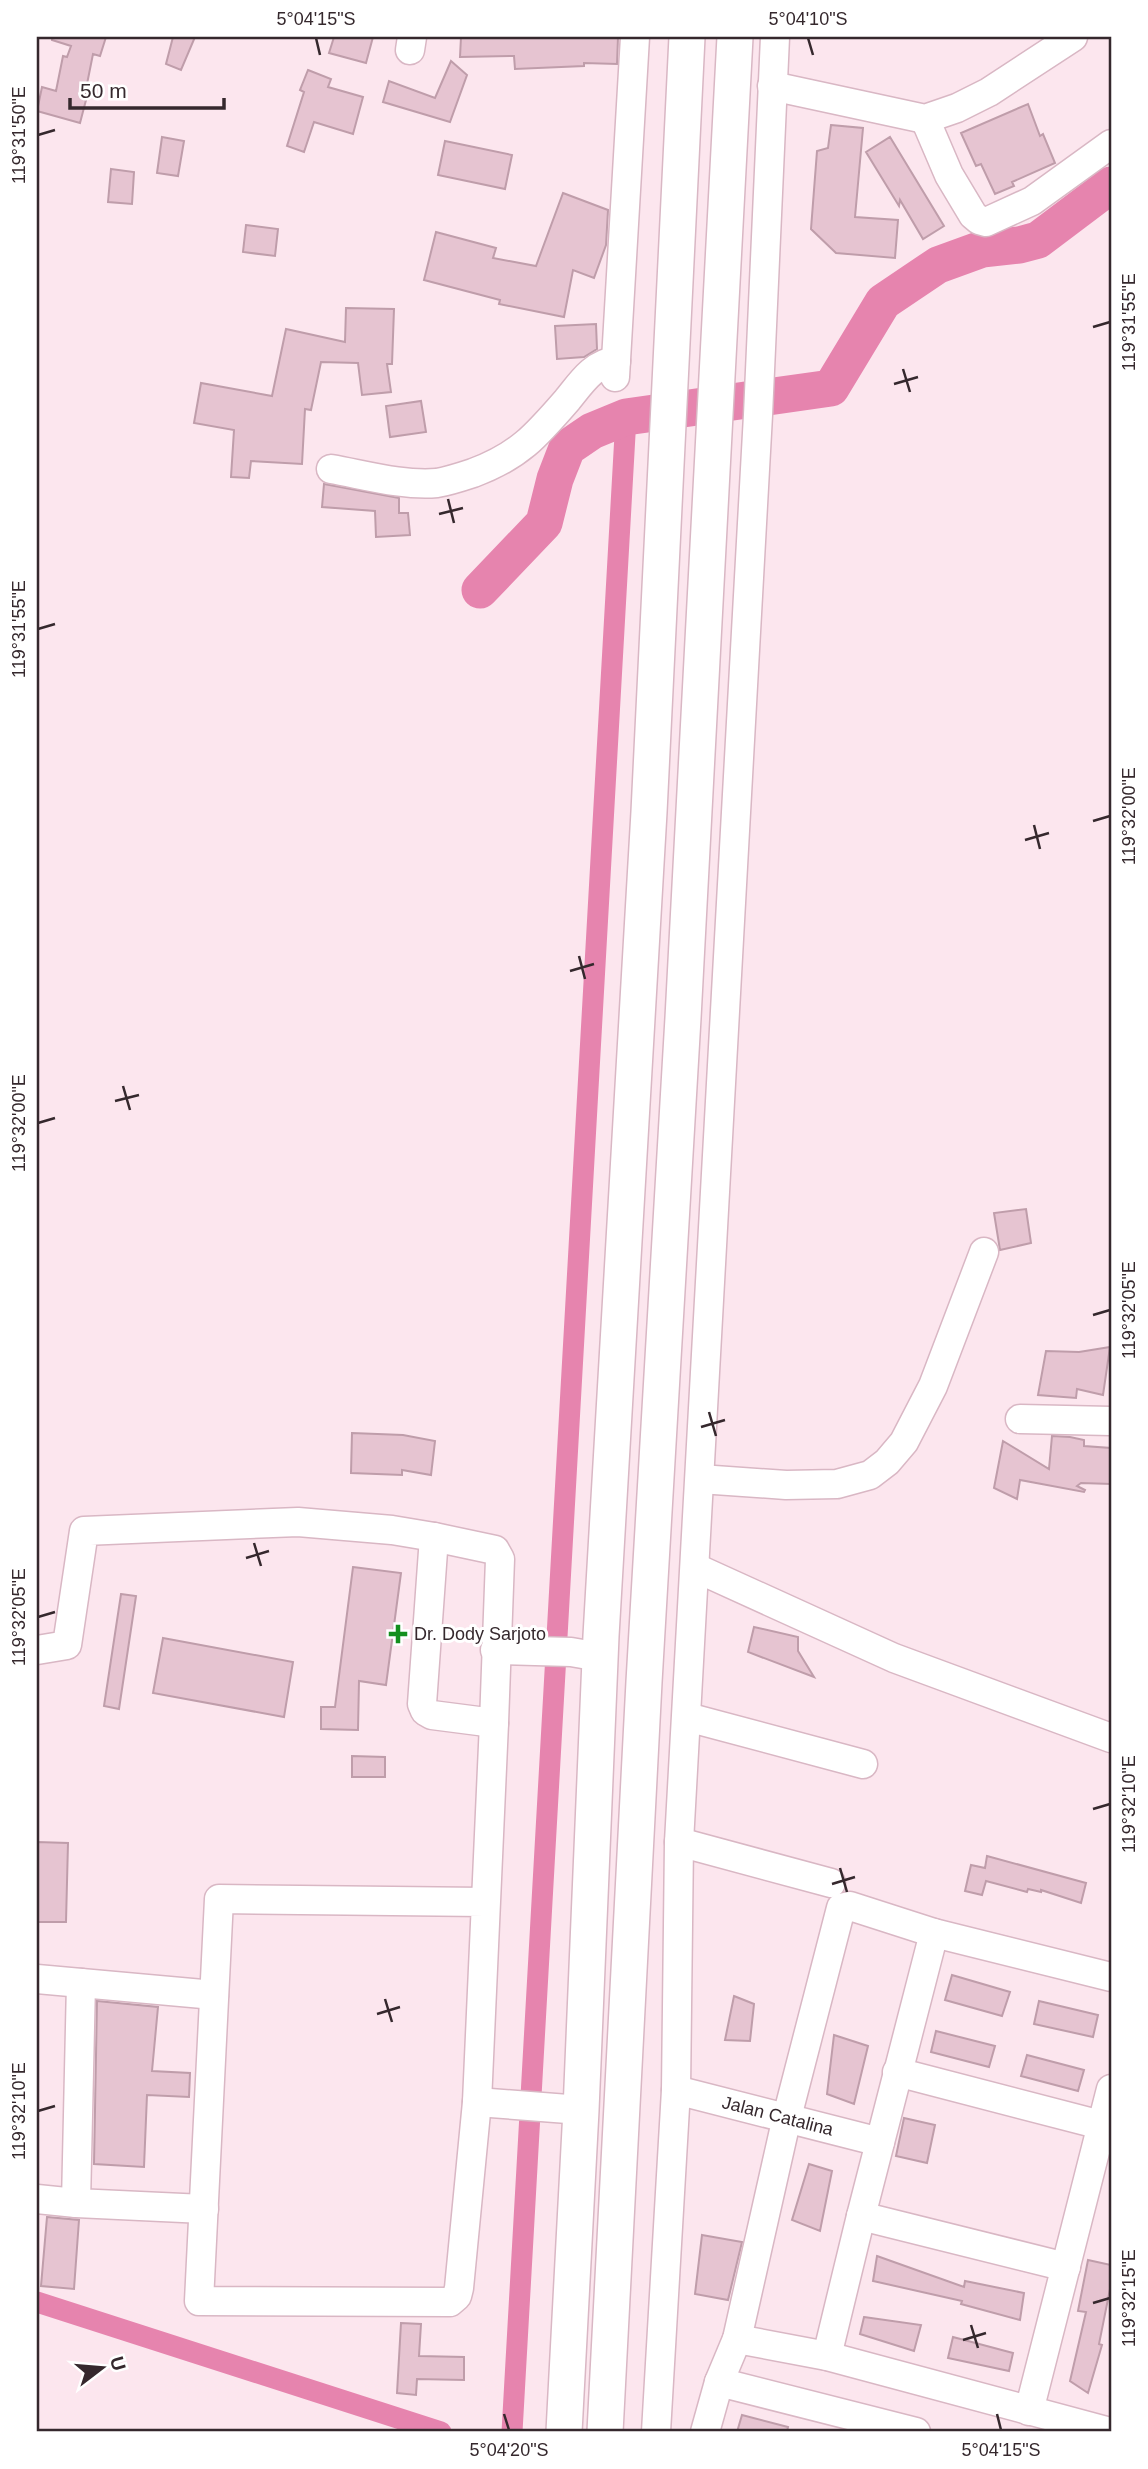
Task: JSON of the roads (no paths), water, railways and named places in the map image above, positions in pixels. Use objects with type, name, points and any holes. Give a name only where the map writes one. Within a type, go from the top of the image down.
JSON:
[{"type":"main road","points":[[564,2432],[581,2110],[587,1646],[649,826],[687,37]]},
{"type":"main road","points":[[605,2432],[643,1682],[735,37]]},
{"type":"street","points":[[331,469],[411,482],[436,483],[456,479],[515,454],[535,437],[590,372],[608,362],[616,369],[635,37]]},
{"type":"street","points":[[656,2432],[676,2090],[679,1842],[759,401],[775,37]]},
{"type":"street","points":[[772,86],[925,118],[957,108],[989,92],[1073,37]]},
{"type":"street","points":[[925,118],[955,185],[975,218],[986,222],[1032,201],[1111,144]]},
{"type":"street","points":[[700,1479],[786,1485],[837,1484],[870,1475],[887,1462],[904,1442],[933,1386],[984,1252]]},
{"type":"street","points":[[1020,1419],[1111,1421]]},
{"type":"street","points":[[37,1650],[67,1645],[84,1531],[298,1522],[392,1530],[434,1537],[495,1550],[500,1559],[477,2102],[460,2288],[457,2296],[450,2301],[199,2301],[219,1899],[484,1902]]},
{"type":"street","points":[[434,1537],[422,1704],[425,1711],[432,1715],[494,1723]]},
{"type":"street","points":[[696,1568],[894,1658],[1111,1738]]},
{"type":"street","points":[[496,1638],[587,1646]]},
{"type":"street","points":[[687,1717],[863,1764]]},
{"type":"street","points":[[679,1842],[831,1884]]},
{"type":"street","points":[[705,2432],[719,2382],[737,2339],[786,2117],[841,1908],[850,1906],[934,1933],[1111,1977]]},
{"type":"street","points":[[827,2356],[860,2216],[934,1933]]},
{"type":"street","points":[[37,1979],[214,1995]]},
{"type":"street","points":[[76,2203],[81,1983]]},
{"type":"street","points":[[897,2072],[1101,2125]]},
{"type":"street","points":[[1029,2411],[1111,2089]]},
{"type":"street","name":"Jalan Catalina","points":[[676,2090],[880,2142]]},
{"type":"street","points":[[477,2102],[581,2110]]},
{"type":"street","points":[[37,2199],[204,2209]]},
{"type":"street","points":[[860,2216],[1066,2267]]},
{"type":"street","points":[[737,2339],[827,2356],[1110,2432]]},
{"type":"street","points":[[719,2382],[916,2432]]},
{"type":"waterway","points":[[480,590],[544,523],[555,479],[567,448],[592,431],[626,417],[831,388],[883,302],[938,265],[982,249],[1038,240],[1111,185]]},
{"type":"waterway","points":[[512,2432],[626,417]]},
{"type":"waterway","points":[[37,2302],[441,2432]]},
{"type":"place","name":"Dr. Dody Sarjoto","points":[[398,1634]]}]
